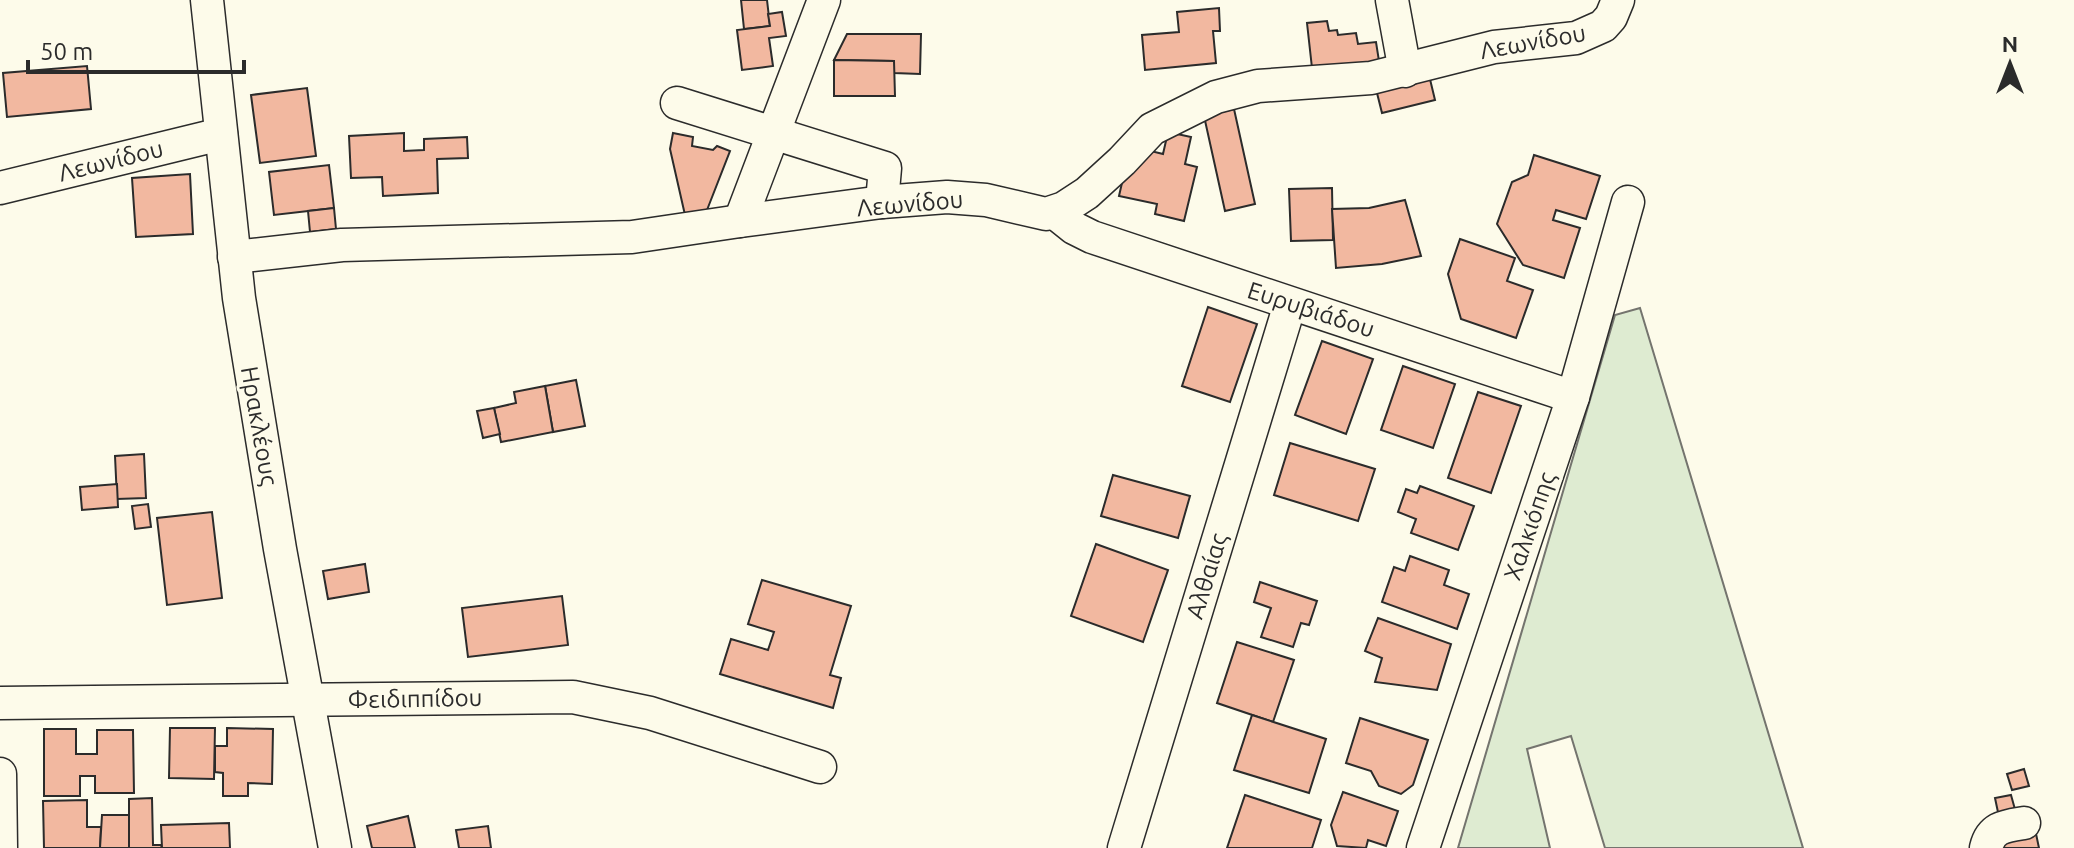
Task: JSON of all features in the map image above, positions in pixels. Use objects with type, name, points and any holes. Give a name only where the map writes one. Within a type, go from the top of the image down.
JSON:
[{"type":"street","name":"Ηρακλέους","points":[[207,0],[234,257],[251,380],[335,848]]},
{"type":"street","points":[[740,221],[824,0]]},
{"type":"street","points":[[1392,0],[1405,71]]},
{"type":"street","name":"Λεωνίδου","points":[[234,257],[342,245],[632,237],[882,202],[966,198],[1040,214],[1054,212],[1087,193],[1152,129],[1216,97],[1258,86],[1344,81],[1405,71],[1494,47],[1587,35],[1611,17],[1618,0]]},
{"type":"street","points":[[677,103],[885,168],[882,202]]},
{"type":"street","name":"Λεωνίδου","points":[[0,188],[221,134]]},
{"type":"street","name":"Χαλκιόπης","points":[[1423,848],[1573,397],[1628,202]]},
{"type":"street","name":"Ευρυβιάδου","points":[[1054,212],[1092,237],[1573,397]]},
{"type":"street","name":"Αλθαίας","points":[[1124,848],[1290,304]]},
{"type":"street","name":"Φειδιππίδου","points":[[0,703],[573,697],[650,713],[820,767]]},
{"type":"street","points":[[0,774],[1,848]]},
{"type":"street","points":[[1986,848],[1992,832],[1997,828],[2024,823]]},
{"type":"green space","points":[[1640,308],[1803,848],[1605,848],[1571,736],[1527,749],[1550,848],[1458,848],[1615,315]]},
{"type":"building","points":[[741,0],[767,0],[770,26],[744,29]]},
{"type":"building","points":[[1219,8],[1220,31],[1213,31],[1216,63],[1145,70],[1142,35],[1179,32],[1177,12]]},
{"type":"building","points":[[782,12],[786,36],[769,38],[773,66],[742,70],[737,30],[770,26],[768,14]]},
{"type":"building","points":[[1327,21],[1329,31],[1337,30],[1338,35],[1356,33],[1358,44],[1376,42],[1379,61],[1312,68],[1307,23]]},
{"type":"building","points":[[847,34],[921,34],[920,74],[894,73],[894,61],[834,60]]},
{"type":"building","points":[[834,60],[894,61],[895,96],[834,96]]},
{"type":"building","points":[[87,66],[91,109],[7,117],[3,73]]},
{"type":"building","points":[[1429,75],[1435,100],[1382,113],[1376,89]]},
{"type":"building","points":[[307,88],[316,156],[260,163],[251,95]]},
{"type":"building","points":[[1234,109],[1255,204],[1225,211],[1204,116]]},
{"type":"building","points":[[1168,132],[1191,137],[1185,164],[1197,167],[1184,221],[1155,214],[1157,204],[1119,196],[1124,174],[1147,150],[1163,154]]},
{"type":"building","points":[[404,133],[404,151],[424,150],[424,139],[467,137],[468,158],[437,159],[438,193],[383,196],[382,177],[351,178],[349,136]]},
{"type":"building","points":[[673,133],[693,137],[692,146],[713,150],[717,146],[730,151],[707,210],[685,215],[670,149]]},
{"type":"building","points":[[1534,155],[1600,176],[1586,219],[1556,210],[1553,220],[1580,228],[1564,278],[1523,265],[1497,224],[1512,182],[1528,175]]},
{"type":"building","points":[[329,165],[334,208],[274,215],[269,172]]},
{"type":"building","points":[[190,174],[193,234],[136,237],[132,178]]},
{"type":"building","points":[[1332,188],[1333,240],[1291,241],[1289,189]]},
{"type":"building","points":[[1405,200],[1421,256],[1382,264],[1336,268],[1332,209],[1369,208]]},
{"type":"building","points":[[334,208],[336,229],[310,232],[308,211]]},
{"type":"building","points":[[1460,239],[1515,258],[1507,281],[1533,290],[1516,338],[1461,319],[1448,274]]},
{"type":"building","points":[[1208,307],[1257,324],[1230,402],[1182,386]]},
{"type":"building","points":[[1322,341],[1373,359],[1346,434],[1295,415]]},
{"type":"building","points":[[1403,366],[1455,384],[1433,448],[1381,430]]},
{"type":"building","points":[[576,380],[585,426],[553,432],[545,386]]},
{"type":"building","points":[[545,386],[553,432],[501,442],[494,408],[516,403],[514,392]]},
{"type":"building","points":[[1478,392],[1521,406],[1491,493],[1448,478]]},
{"type":"building","points":[[494,408],[500,434],[483,438],[477,411]]},
{"type":"building","points":[[1290,443],[1375,469],[1358,521],[1274,495]]},
{"type":"building","points":[[144,454],[146,498],[117,499],[115,456]]},
{"type":"building","points":[[1113,475],[1190,496],[1178,538],[1101,516]]},
{"type":"building","points":[[117,484],[118,507],[82,510],[80,487]]},
{"type":"building","points":[[1420,486],[1474,506],[1458,550],[1411,533],[1416,519],[1398,512],[1406,489],[1417,493]]},
{"type":"building","points":[[148,504],[151,527],[135,529],[132,506]]},
{"type":"building","points":[[212,512],[222,598],[167,605],[157,518]]},
{"type":"building","points":[[1096,544],[1168,570],[1143,642],[1071,616]]},
{"type":"building","points":[[1410,556],[1449,570],[1444,585],[1469,594],[1457,629],[1382,602],[1394,567],[1405,571]]},
{"type":"building","points":[[365,564],[369,592],[328,599],[323,571]]},
{"type":"building","points":[[762,580],[851,606],[830,675],[841,678],[833,708],[720,674],[731,639],[768,650],[774,632],[748,624]]},
{"type":"building","points":[[1260,582],[1317,601],[1309,625],[1301,623],[1293,647],[1261,637],[1271,608],[1254,602]]},
{"type":"building","points":[[562,596],[568,645],[468,657],[462,608]]},
{"type":"building","points":[[1378,618],[1451,644],[1437,690],[1375,682],[1382,658],[1365,651]]},
{"type":"building","points":[[1237,642],[1294,660],[1273,722],[1217,703]]},
{"type":"building","points":[[1252,715],[1326,739],[1309,793],[1234,770]]},
{"type":"building","points":[[1360,718],[1428,740],[1413,785],[1401,794],[1379,786],[1371,771],[1346,763]]},
{"type":"building","points":[[170,728],[215,728],[214,779],[169,778]]},
{"type":"building","points":[[227,728],[273,729],[272,784],[248,783],[248,796],[223,796],[223,773],[215,772],[215,746],[227,746]]},
{"type":"building","points":[[44,729],[76,729],[76,754],[97,754],[97,730],[133,730],[134,793],[95,793],[95,776],[80,776],[80,796],[44,796]]},
{"type":"building","points":[[2024,769],[2029,786],[2012,790],[2007,774]]},
{"type":"building","points":[[1343,792],[1398,811],[1386,846],[1368,840],[1366,848],[1337,846],[1331,825]]},
{"type":"building","points":[[1245,795],[1321,820],[1312,848],[1227,848]]},
{"type":"building","points":[[2011,795],[2016,813],[1999,817],[1995,798]]},
{"type":"building","points":[[152,798],[153,845],[161,845],[162,848],[129,848],[129,799]]},
{"type":"building","points":[[87,800],[87,827],[101,827],[100,848],[44,848],[43,801]]},
{"type":"building","points":[[102,815],[129,815],[129,848],[100,848]]},
{"type":"building","points":[[408,816],[415,848],[372,848],[367,826]]},
{"type":"building","points":[[229,823],[230,848],[162,848],[161,825]]},
{"type":"building","points":[[488,826],[491,848],[459,848],[456,830]]},
{"type":"building","points":[[2035,829],[2039,848],[1995,848]]}]
